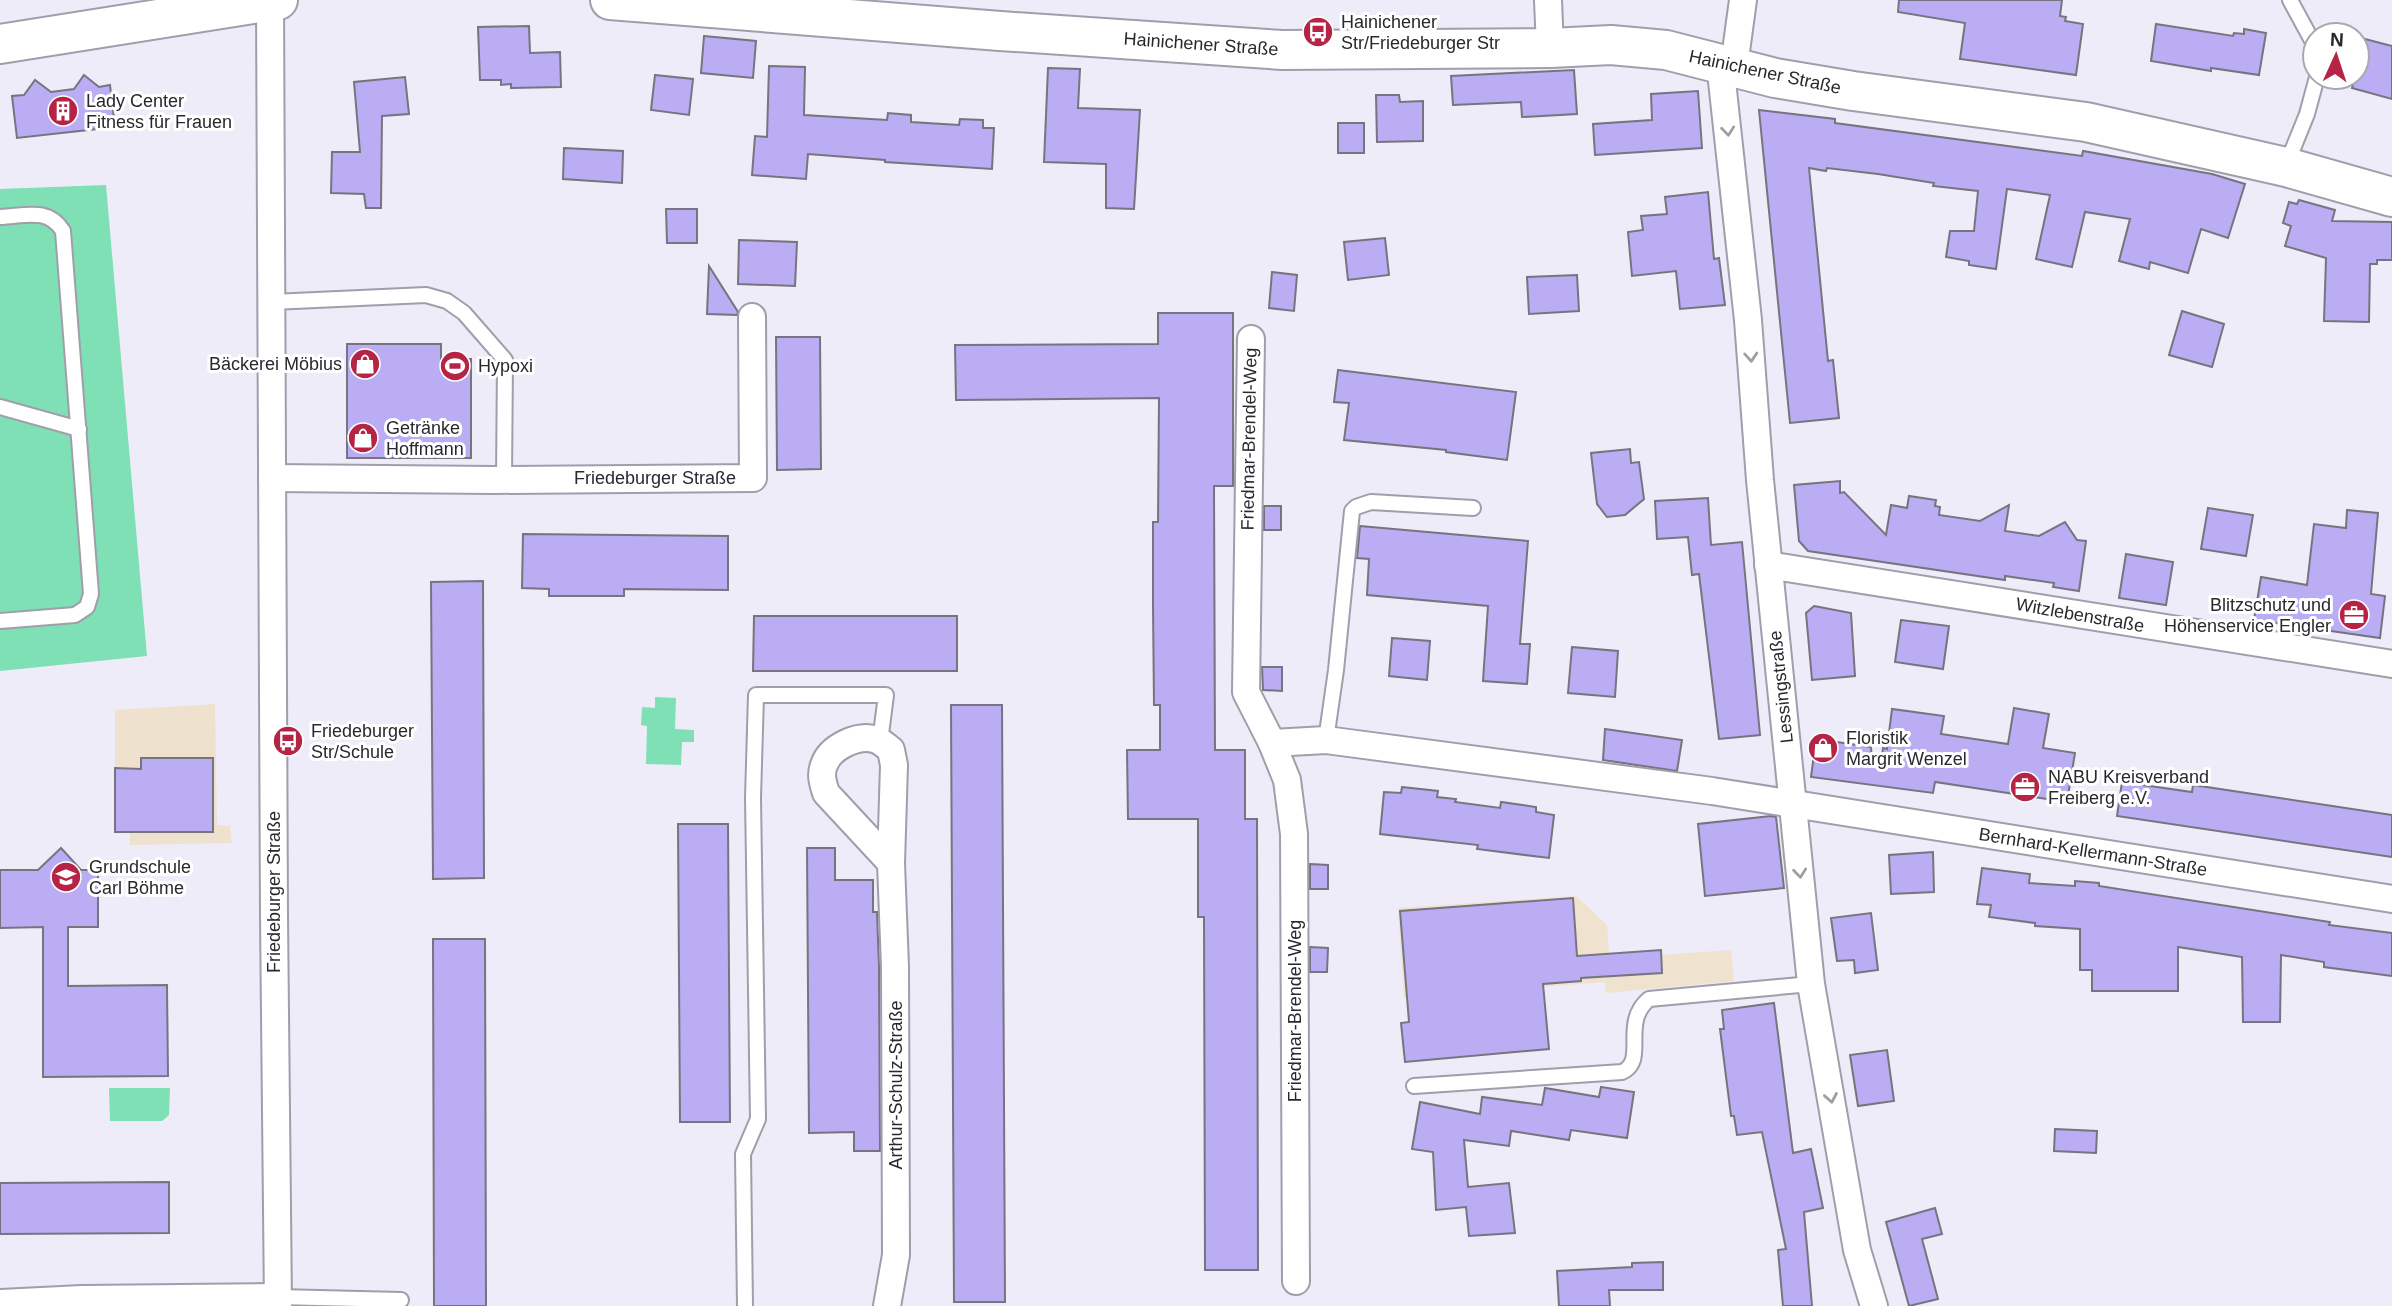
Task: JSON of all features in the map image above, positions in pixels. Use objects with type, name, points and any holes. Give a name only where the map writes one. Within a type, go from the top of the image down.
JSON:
[{"type":"main road","points":[[0,44],[273,0]]},
{"type":"main road","name":"Hainichener Straße","points":[[610,0],[1282,50],[1611,46],[1666,50],[1775,78],[2086,122],[2286,167],[2392,197]]},
{"type":"street","name":"Friedeburger Straße","points":[[273,0],[272,478],[278,1302]]},
{"type":"street","points":[[1548,0],[1550,48]]},
{"type":"street","name":"Lessingstraße","points":[[1743,0],[1727,64],[1768,565],[1811,984],[1857,1250],[1874,1306]]},
{"type":"street","name":"Friedeburger Straße","points":[[272,478],[753,478],[752,317]]},
{"type":"street","name":"Friedmar-Brendel-Weg","points":[[1251,339],[1246,692],[1287,780],[1294,834],[1296,1281]]},
{"type":"street","name":"Witzlebenstraße","points":[[1768,565],[2392,664]]},
{"type":"street","points":[[880,742],[876,739],[860,738],[848,742],[834,751],[824,763],[822,778],[826,793],[891,863]]},
{"type":"street","points":[[1272,743],[1326,740],[1712,791],[1793,805]]},
{"type":"street","name":"Arthur-Schulz-Straße","points":[[880,742],[891,750],[894,765],[891,863],[895,967],[896,1255],[887,1306]]},
{"type":"street","name":"Bernhard-Kellermann-Straße","points":[[1793,805],[2392,900]]},
{"type":"street","points":[[0,1303],[82,1299],[278,1302]]},
{"type":"lane","points":[[2290,0],[2301,21]]},
{"type":"lane","points":[[2286,167],[2313,91]]},
{"type":"lane","points":[[0,217],[46,215],[54,219],[63,231],[91,594],[83,612],[75,615],[0,621]]},
{"type":"lane","points":[[272,302],[426,295],[447,301],[464,313],[505,360],[504,479]]},
{"type":"lane","points":[[0,407],[79,429]]},
{"type":"lane","points":[[1326,740],[1352,511],[1356,506],[1371,502],[1473,508]]},
{"type":"lane","points":[[745,1306],[743,1154],[758,1119],[753,797],[756,695],[886,695],[880,742]]},
{"type":"lane","points":[[1414,1086],[1622,1072],[1632,1065],[1634,1020],[1649,999],[1811,984]]},
{"type":"lane","points":[[278,1302],[401,1300]]},
{"type":"shaded area","points":[[215,704],[217,825],[230,826],[232,843],[130,845],[130,832],[115,832],[115,710]]},
{"type":"shaded area","points":[[1576,896],[1607,925],[1609,954],[1661,955],[1731,950],[1734,981],[1606,993],[1605,982],[1404,997],[1398,908]]},
{"type":"green space","points":[[106,185],[147,656],[0,671],[0,189]]},
{"type":"green space","points":[[655,697],[676,698],[675,729],[694,730],[694,742],[682,742],[681,765],[646,764],[647,726],[641,725],[642,707],[655,708]]},
{"type":"green space","points":[[109,1088],[170,1088],[169,1115],[162,1121],[110,1121]]},
{"type":"building","points":[[1899,0],[2062,0],[2060,16],[2066,17],[2065,21],[2083,24],[2076,75],[1960,59],[1965,23],[1898,12]]},
{"type":"building","points":[[2156,24],[2233,36],[2234,33],[2244,34],[2244,29],[2266,33],[2259,75],[2211,68],[2211,71],[2151,61]]},
{"type":"building","points":[[529,26],[530,53],[560,52],[561,87],[511,88],[511,84],[501,85],[501,80],[480,80],[478,27]]},
{"type":"building","points":[[704,36],[756,41],[753,78],[701,73]]},
{"type":"building","points":[[2371,41],[2392,46],[2392,99],[2363,91],[2371,91]]},
{"type":"building","points":[[769,66],[805,67],[804,115],[887,120],[888,113],[911,115],[911,122],[959,125],[960,119],[983,120],[983,128],[994,128],[992,169],[808,154],[806,179],[752,175],[755,136],[767,137]]},
{"type":"building","points":[[1048,68],[1080,69],[1078,108],[1140,110],[1134,209],[1106,208],[1106,164],[1044,162]]},
{"type":"building","points":[[1574,70],[1577,114],[1522,117],[1521,102],[1453,105],[1451,76]]},
{"type":"building","name":"Lady Center Fitness für Frauen","points":[[84,75],[99,87],[110,85],[115,127],[17,138],[12,96],[24,95],[35,80],[51,92],[74,89]]},
{"type":"building","points":[[655,75],[693,79],[689,115],[651,110]]},
{"type":"building","points":[[405,77],[409,114],[382,116],[381,208],[366,208],[364,194],[331,193],[332,152],[360,152],[354,82]]},
{"type":"building","points":[[1698,91],[1702,148],[1595,155],[1593,124],[1652,120],[1651,94]]},
{"type":"building","points":[[1376,95],[1399,95],[1400,102],[1423,101],[1423,141],[1377,142]]},
{"type":"building","points":[[1759,110],[1835,119],[1835,123],[2082,156],[2083,151],[2212,174],[2245,184],[2228,238],[2201,229],[2188,273],[2150,262],[2149,269],[2119,261],[2130,219],[2085,212],[2072,267],[2036,259],[2050,195],[2007,189],[1996,269],[1969,265],[1969,261],[1946,257],[1950,231],[1974,231],[1978,191],[1933,186],[1934,183],[1878,174],[1809,168],[1828,361],[1833,360],[1839,418],[1790,423]]},
{"type":"building","points":[[1338,123],[1364,123],[1364,153],[1338,153]]},
{"type":"building","points":[[564,148],[623,151],[622,183],[563,179]]},
{"type":"building","points":[[1708,192],[1714,259],[1719,258],[1725,305],[1680,309],[1676,271],[1632,276],[1628,232],[1643,230],[1641,216],[1667,214],[1665,197]]},
{"type":"building","points":[[2299,200],[2335,210],[2332,221],[2392,222],[2392,260],[2377,260],[2377,264],[2370,264],[2369,322],[2324,321],[2326,258],[2285,246],[2291,226],[2283,223],[2289,202],[2297,204]]},
{"type":"building","points":[[666,209],[697,209],[697,243],[667,243]]},
{"type":"building","points":[[1385,238],[1389,275],[1348,280],[1344,242]]},
{"type":"building","points":[[739,240],[797,242],[795,286],[738,284]]},
{"type":"building","points":[[709,266],[738,312],[737,315],[707,314]]},
{"type":"building","points":[[1272,272],[1297,275],[1294,311],[1269,308]]},
{"type":"building","points":[[1577,275],[1579,311],[1529,314],[1527,277]]},
{"type":"building","points":[[2182,311],[2224,324],[2212,367],[2169,355]]},
{"type":"building","points":[[1158,313],[1233,313],[1233,486],[1214,486],[1215,750],[1245,750],[1245,819],[1257,819],[1258,1270],[1205,1270],[1204,917],[1198,917],[1198,819],[1128,819],[1127,750],[1160,750],[1160,705],[1154,705],[1153,606],[1153,522],[1158,522],[1159,398],[956,400],[955,345],[1158,344]]},
{"type":"building","points":[[776,337],[820,337],[821,469],[777,470]]},
{"type":"building","points":[[347,344],[441,344],[441,359],[471,359],[471,458],[347,458]]},
{"type":"building","points":[[1338,370],[1516,392],[1507,460],[1446,450],[1344,440],[1349,403],[1334,402]]},
{"type":"building","points":[[1630,449],[1631,463],[1639,462],[1644,499],[1625,515],[1607,517],[1597,504],[1591,453]]},
{"type":"building","points":[[1840,481],[1840,493],[1844,492],[1886,535],[1891,505],[1907,508],[1909,496],[1936,500],[1935,506],[1940,507],[1939,515],[1980,521],[2009,505],[2005,531],[2039,536],[2065,522],[2077,540],[2086,541],[2079,591],[2053,587],[2054,583],[2005,576],[2005,580],[1808,551],[1799,541],[1794,485]]},
{"type":"building","points":[[1708,498],[1711,545],[1742,542],[1760,735],[1719,739],[1699,574],[1692,575],[1688,537],[1657,539],[1655,501]]},
{"type":"building","points":[[1264,506],[1281,506],[1281,530],[1264,530]]},
{"type":"building","points":[[2208,508],[2253,515],[2246,556],[2201,549]]},
{"type":"building","points":[[2347,510],[2378,513],[2371,594],[2385,596],[2380,638],[2254,620],[2261,577],[2307,585],[2314,524],[2346,528]]},
{"type":"building","points":[[1360,526],[1528,541],[1520,644],[1530,644],[1527,684],[1483,681],[1488,606],[1367,595],[1369,559],[1357,558]]},
{"type":"building","points":[[523,534],[728,536],[728,590],[624,589],[624,596],[549,596],[549,589],[522,588]]},
{"type":"building","points":[[2126,554],[2173,562],[2166,605],[2119,598]]},
{"type":"building","points":[[483,581],[484,878],[433,879],[431,582]]},
{"type":"building","points":[[1814,606],[1851,613],[1855,676],[1812,680],[1806,613]]},
{"type":"building","points":[[754,616],[957,616],[957,671],[753,671]]},
{"type":"building","points":[[1901,620],[1949,626],[1943,669],[1895,662]]},
{"type":"building","points":[[1392,638],[1430,641],[1427,680],[1389,676]]},
{"type":"building","points":[[1572,647],[1618,651],[1615,697],[1568,693]]},
{"type":"building","points":[[1262,667],[1282,667],[1282,691],[1263,690]]},
{"type":"building","points":[[951,705],[1002,705],[1005,1302],[954,1302]]},
{"type":"building","points":[[2014,708],[2049,714],[2043,748],[2075,753],[2067,802],[1935,782],[1933,793],[1811,777],[1816,739],[1871,747],[1872,764],[1881,765],[1883,748],[1887,749],[1892,709],[1944,716],[1941,734],[2008,744]]},
{"type":"building","points":[[1605,729],[1682,740],[1677,771],[1603,760]]},
{"type":"building","points":[[141,758],[213,758],[213,832],[115,832],[115,768],[141,769]]},
{"type":"building","points":[[2122,782],[2192,792],[2193,785],[2392,815],[2392,857],[2117,816]]},
{"type":"building","points":[[1402,787],[1438,791],[1437,797],[1456,799],[1455,802],[1500,808],[1501,802],[1536,807],[1536,812],[1554,815],[1549,858],[1477,849],[1478,845],[1380,834],[1384,792],[1401,793]]},
{"type":"building","points":[[1776,817],[1784,888],[1705,896],[1698,824]]},
{"type":"building","points":[[678,824],[728,824],[730,1122],[680,1122]]},
{"type":"building","points":[[61,848],[81,870],[98,870],[98,927],[68,927],[68,986],[167,985],[168,1076],[43,1077],[43,927],[0,928],[0,870],[38,870]]},
{"type":"building","points":[[807,848],[835,848],[835,880],[873,880],[873,912],[877,912],[879,967],[880,1151],[854,1151],[854,1132],[809,1133]]},
{"type":"building","points":[[1933,852],[1934,892],[1891,894],[1889,855]]},
{"type":"building","points":[[1310,864],[1328,865],[1328,889],[1310,889]]},
{"type":"building","points":[[1982,868],[2030,874],[2029,883],[2075,886],[2075,881],[2099,883],[2099,886],[2392,933],[2392,976],[2324,967],[2324,962],[2281,955],[2280,1022],[2243,1022],[2242,957],[2178,947],[2178,991],[2092,991],[2092,970],[2080,970],[2080,929],[2035,926],[2035,923],[1989,917],[1991,905],[1977,904]]},
{"type":"building","points":[[1573,898],[1577,956],[1661,950],[1662,973],[1581,978],[1581,981],[1543,984],[1549,1049],[1405,1062],[1401,1023],[1409,1022],[1400,911]]},
{"type":"building","points":[[1871,913],[1878,970],[1855,973],[1854,960],[1837,961],[1831,918]]},
{"type":"building","points":[[433,939],[485,939],[486,1306],[434,1306]]},
{"type":"building","points":[[1310,947],[1328,948],[1327,972],[1310,972]]},
{"type":"building","points":[[1774,1003],[1793,1153],[1811,1149],[1823,1208],[1804,1212],[1812,1306],[1783,1306],[1778,1250],[1786,1249],[1762,1132],[1737,1135],[1734,1116],[1731,1116],[1720,1029],[1724,1029],[1722,1010]]},
{"type":"building","points":[[1887,1050],[1894,1101],[1858,1106],[1850,1055]]},
{"type":"building","points":[[1601,1087],[1634,1092],[1627,1138],[1571,1130],[1569,1140],[1511,1131],[1509,1146],[1464,1140],[1468,1187],[1509,1183],[1515,1233],[1469,1236],[1466,1207],[1436,1210],[1433,1152],[1412,1149],[1420,1102],[1480,1114],[1482,1097],[1542,1105],[1545,1088],[1599,1097]]},
{"type":"building","points":[[2055,1129],[2097,1131],[2096,1153],[2054,1151]]},
{"type":"building","points":[[169,1182],[169,1233],[0,1234],[0,1183]]},
{"type":"building","points":[[1935,1208],[1942,1234],[1922,1239],[1938,1299],[1909,1306],[1886,1222]]},
{"type":"building","points":[[1663,1262],[1663,1290],[1609,1290],[1610,1306],[1559,1306],[1557,1271],[1632,1267],[1632,1263]]},
{"type":"place","name":"Hainichener Str/Friedeburger Str","points":[[1318,32]]},
{"type":"place","name":"Lady Center Fitness für Frauen","points":[[63,111]]},
{"type":"place","name":"Bäckerei Möbius","points":[[365,364]]},
{"type":"place","name":"Hypoxi","points":[[455,366]]},
{"type":"place","name":"Getränke Hoffmann","points":[[363,438]]},
{"type":"place","name":"Blitzschutz und Höhenservice Engler","points":[[2354,615]]},
{"type":"place","name":"Friedeburger Str/Schule","points":[[288,741]]},
{"type":"place","name":"Floristik Margrit Wenzel","points":[[1823,748]]},
{"type":"place","name":"NABU Kreisverband Freiberg e.V.","points":[[2025,787]]},
{"type":"place","name":"Grundschule Carl Böhme","points":[[66,877]]}]
